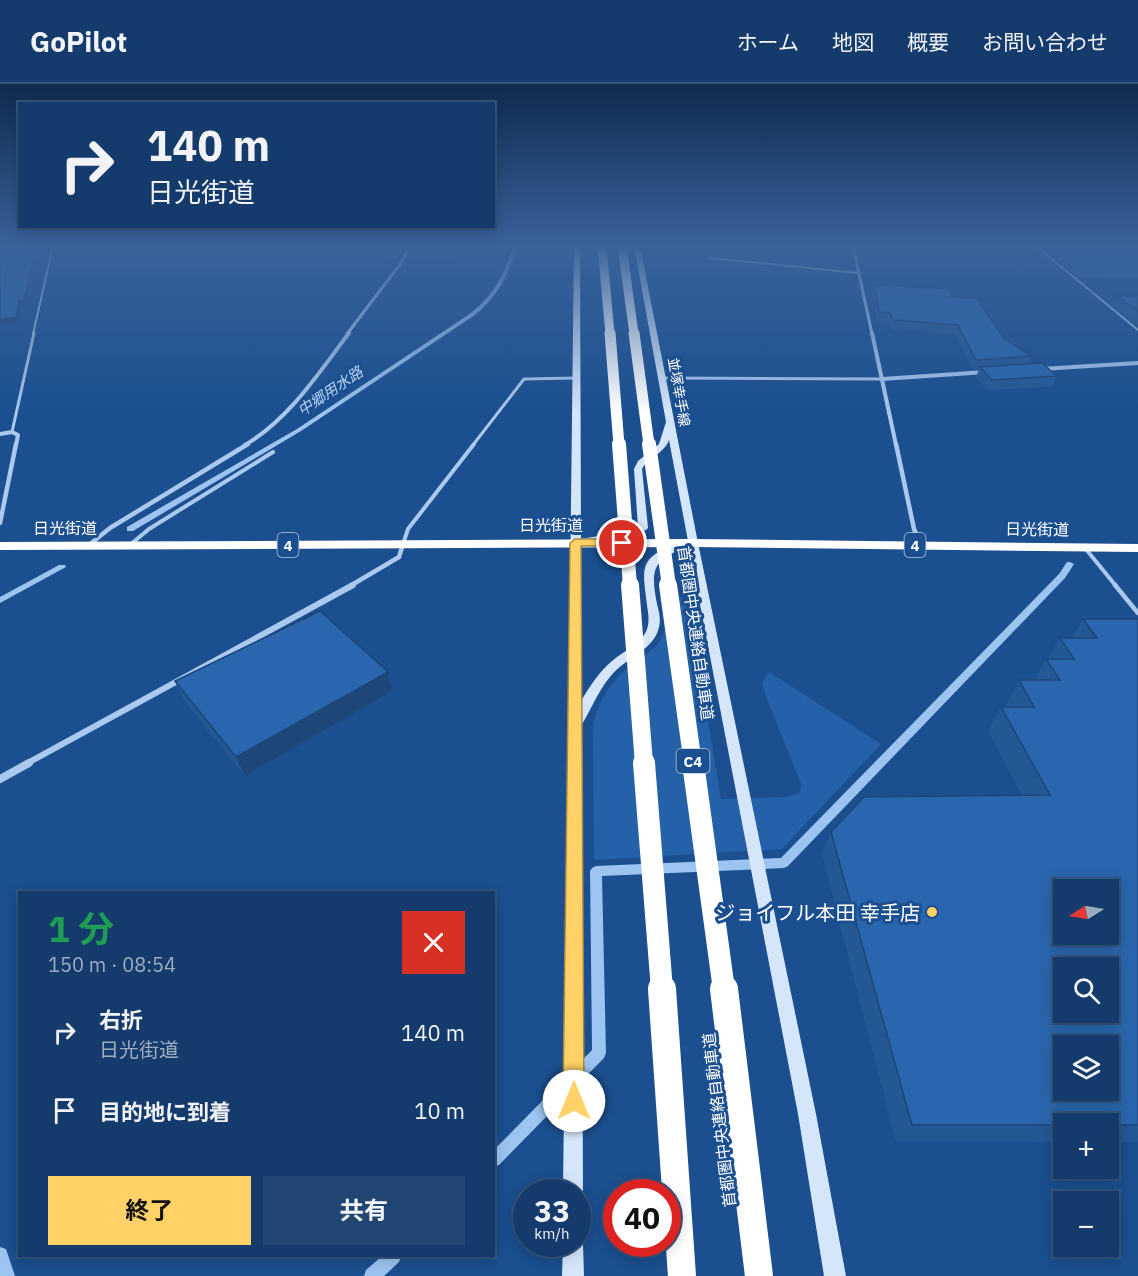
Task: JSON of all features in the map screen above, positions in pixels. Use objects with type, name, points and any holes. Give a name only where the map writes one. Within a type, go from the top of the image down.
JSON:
[{"type":"highway","points":[[607,302],[673,1130],[681,1276]]},
{"type":"highway","name":"首都圏中央連絡自動車道","points":[[630,302],[737,1084],[759,1276]]},
{"type":"highway","name":"日光街道","points":[[0,546],[693,543],[1138,548]]},
{"type":"main road","points":[[573,1179],[577,302]]},
{"type":"main road","name":"並塚幸手線","points":[[649,302],[693,543],[807,1114],[835,1276]]},
{"type":"main road","points":[[575,543],[630,534],[643,528],[638,469],[643,461],[660,452],[664,446],[670,413]]},
{"type":"main road","points":[[576,726],[594,687],[611,667],[649,636],[653,628],[649,576],[651,565],[670,550],[693,543]]},
{"type":"main road","points":[[573,1257],[573,1276]]},
{"type":"street","points":[[88,546],[110,528],[266,433],[302,395],[372,302]]},
{"type":"street","points":[[864,302],[914,529],[921,545]]},
{"type":"street","points":[[1030,370],[1138,363]]},
{"type":"street","points":[[882,379],[996,372]]},
{"type":"street","points":[[0,434],[12,432],[18,435],[0,523]]},
{"type":"street","points":[[0,779],[383,568],[399,557],[403,544]]},
{"type":"lane","points":[[12,432],[41,302]]},
{"type":"lane","points":[[1104,302],[1138,330]]},
{"type":"lane","points":[[403,544],[408,529],[524,379],[576,378]]},
{"type":"lane","points":[[663,378],[882,379]]},
{"type":"lane","points":[[129,546],[149,529],[273,452]]},
{"type":"lane","points":[[1085,548],[1138,613]]},
{"type":"shaded area","points":[[682,597],[688,609],[693,633],[721,799],[785,797],[800,793],[801,784],[765,694],[762,682],[769,672],[881,744],[782,849],[594,860],[593,727],[597,713],[605,694],[613,683],[623,672],[651,651],[661,638],[664,627],[660,598]]},
{"type":"building","points":[[0,302],[19,302],[16,317],[0,319]]},
{"type":"building","points":[[877,302],[979,302],[1004,338],[1031,356],[976,360],[958,325],[893,320],[890,313],[879,312]]},
{"type":"building","points":[[1126,302],[1138,302],[1138,311]]},
{"type":"building","points":[[1042,363],[1057,376],[992,380],[980,367]]},
{"type":"building","points":[[320,611],[388,672],[236,757],[175,681]]},
{"type":"building","points":[[1083,619],[1138,619],[1138,1125],[1119,1125],[1119,1113],[1053,1113],[1053,1125],[912,1125],[831,832],[864,797],[1050,795],[1001,707],[1034,707],[1019,680],[1060,680],[1046,659],[1074,659],[1060,638],[1097,638]]},
{"type":"waterway","name":"中郷用水路","points":[[130,529],[299,430],[473,314],[487,302]]},
{"type":"waterway","points":[[495,1159],[599,1053],[596,871],[784,863],[1062,576],[1070,564]]},
{"type":"waterway","name":"中郷用水路","points":[[0,600],[62,567]]},
{"type":"waterway","points":[[0,1255],[7,1276]]},
{"type":"waterway","points":[[372,1276],[392,1257]]},
{"type":"place","name":"ジョイフル本田 幸手店","points":[[932,912]]},
{"type":"route","points":[[574,1101],[575,543],[622,543]]}]
